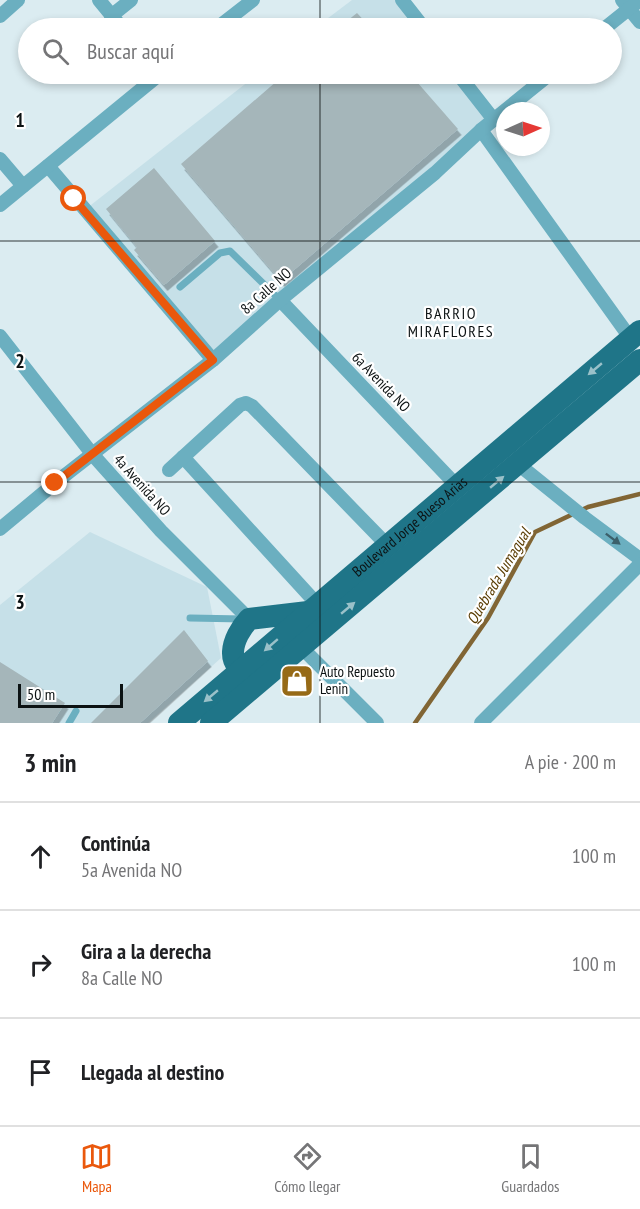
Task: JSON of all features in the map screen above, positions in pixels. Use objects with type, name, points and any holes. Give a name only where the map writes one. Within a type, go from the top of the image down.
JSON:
[{"type":"main road","name":"Boulevard Jorge Bueso Arias","points":[[179,723],[636,335]]},
{"type":"main road","name":"Boulevard Jorge Bueso Arias","points":[[211,723],[640,360]]},
{"type":"main road","points":[[270,672],[252,674],[243,670],[234,661],[232,648],[235,638],[249,619],[313,608]]},
{"type":"street","points":[[0,16],[18,0]]},
{"type":"street","points":[[99,0],[111,16],[131,0]]},
{"type":"street","points":[[230,18],[253,0]]},
{"type":"street","points":[[402,0],[416,18]]},
{"type":"street","points":[[615,18],[630,3],[640,22]]},
{"type":"street","points":[[0,205],[147,84]]},
{"type":"street","points":[[466,84],[494,120]]},
{"type":"street","name":"8a Calle NO","points":[[0,529],[55,483],[213,360],[280,300],[435,173],[481,130],[538,84]]},
{"type":"street","points":[[481,130],[636,335]]},
{"type":"street","points":[[0,159],[23,186]]},
{"type":"street","points":[[48,166],[213,360]]},
{"type":"street","name":"6a Avenida NO","points":[[280,300],[458,486]]},
{"type":"street","name":"4a Avenida NO","points":[[0,336],[93,455],[161,531],[249,619]]},
{"type":"street","points":[[169,470],[240,405],[246,403],[252,406],[388,546]]},
{"type":"street","points":[[183,457],[313,608]]},
{"type":"street","points":[[519,464],[640,559]]},
{"type":"street","points":[[481,723],[640,564]]},
{"type":"street","points":[[301,647],[376,723]]},
{"type":"lane","points":[[180,287],[220,253],[230,251],[280,300]]},
{"type":"lane","points":[[190,618],[249,619]]},
{"type":"lane","points":[[69,723],[76,711]]},
{"type":"shaded area","points":[[352,0],[399,0],[413,18],[328,18]]},
{"type":"shaded area","points":[[245,84],[464,84],[490,118],[210,359],[82,212]]},
{"type":"shaded area","points":[[90,532],[207,587],[221,658],[148,723],[0,723],[0,605]]},
{"type":"building","points":[[357,13],[362,18],[351,18]]},
{"type":"building","points":[[273,84],[419,84],[458,129],[281,281],[181,164]]},
{"type":"building","points":[[154,168],[215,241],[164,285],[134,250],[137,247],[106,209]]},
{"type":"building","points":[[184,630],[208,661],[140,723],[91,723]]},
{"type":"building","points":[[0,662],[65,703],[52,723],[0,723]]},
{"type":"waterway","name":"Quebrada Jumagual","points":[[415,723],[488,618],[535,532],[588,507],[640,494]]},
{"type":"place","name":"Auto Repuesto Lenin","points":[[297,681]]},
{"type":"district","name":"BARRIO MIRAFLORES","points":[[451,322]]},
{"type":"route","points":[[55,483],[213,360],[74,199]]}]
